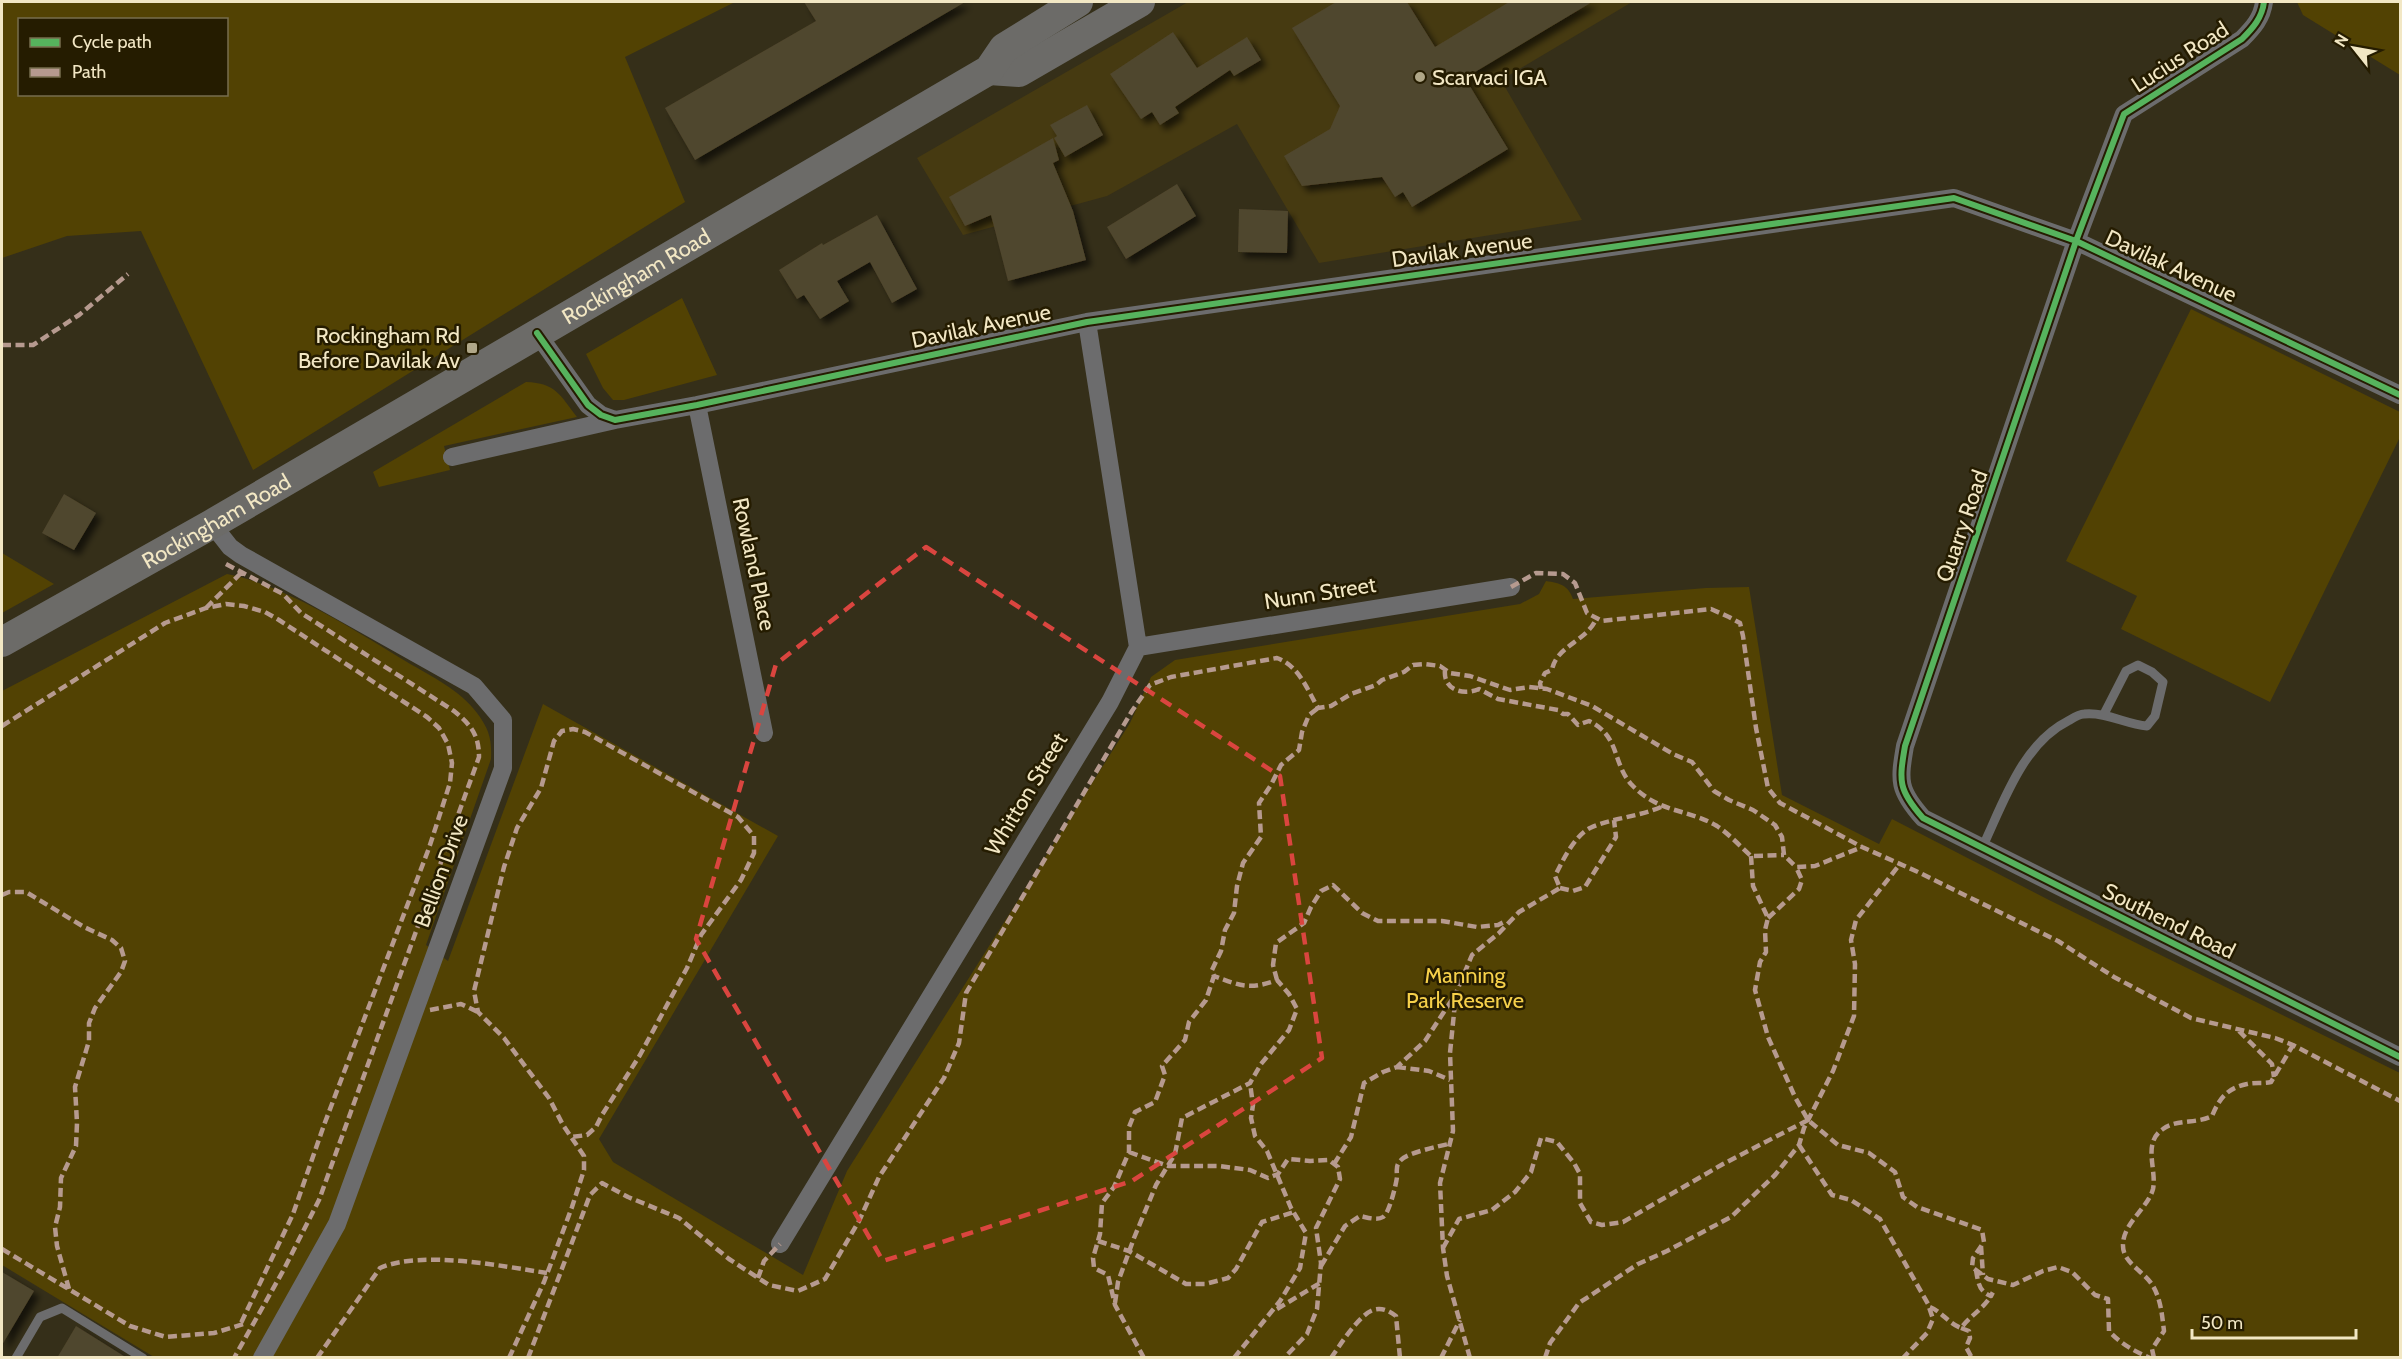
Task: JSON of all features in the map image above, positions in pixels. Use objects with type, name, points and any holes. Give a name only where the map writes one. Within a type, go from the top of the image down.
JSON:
[{"type":"main road","name":"Rockingham Road","points":[[2,642],[212,524],[988,70],[1004,48],[1075,2]]},
{"type":"main road","points":[[988,70],[1019,72],[1140,2]]},
{"type":"street","points":[[1075,2],[1092,29]]},
{"type":"street","name":"Lucius Road","points":[[2076,241],[2124,114],[2242,39],[2255,25],[2263,10],[2264,2]]},
{"type":"street","name":"Davilak Avenue","points":[[452,457],[615,420],[697,405],[1087,322],[1953,198],[2076,241],[2400,394]]},
{"type":"street","name":"Quarry Road","points":[[1923,818],[1907,801],[1900,778],[1905,746],[2076,241]]},
{"type":"street","points":[[1087,322],[1138,647]]},
{"type":"street","points":[[537,333],[588,405],[601,415],[615,420]]},
{"type":"street","name":"Rowland Place","points":[[697,405],[764,733]]},
{"type":"street","name":"Bellion Drive","points":[[212,524],[231,547],[241,555],[474,686],[502,720],[503,768],[337,1224],[262,1358]]},
{"type":"street","name":"Nunn Street","points":[[1138,647],[1511,587]]},
{"type":"street","name":"Whitton Street","points":[[780,1244],[1110,702],[1138,647]]},
{"type":"street","name":"Southend Road","points":[[1923,818],[2400,1057]]},
{"type":"lane","points":[[1982,848],[2021,769],[2042,740],[2057,726],[2082,714],[2104,714],[2134,725],[2147,726],[2155,716],[2163,682],[2152,672],[2138,665],[2131,668],[2126,671],[2104,714]]},
{"type":"lane","points":[[16,1358],[40,1317],[62,1308],[143,1358]]},
{"type":"highlighted area","points":[[926,547],[1280,776],[1322,1058],[1132,1181],[883,1261],[696,939],[776,664]]},
{"type":"shaded area","points":[[1188,2],[1632,2],[1501,80],[1582,220],[1319,263],[1237,124],[1107,196],[963,235],[917,158]]},
{"type":"green space","points":[[2,2],[735,2],[625,57],[685,202],[253,470],[141,231],[67,236],[2,258]]},
{"type":"green space","points":[[2297,2],[2400,2],[2400,75],[2303,15]]},
{"type":"green space","points":[[682,298],[717,375],[624,400],[613,400],[603,388],[586,354]]},
{"type":"green space","points":[[2191,309],[2400,412],[2400,437],[2270,702],[2121,629],[2137,596],[2066,561]]},
{"type":"green space","points":[[526,382],[551,388],[577,417],[444,446],[450,470],[379,487],[373,472]]},
{"type":"green space","points":[[2,553],[54,584],[2,613]]},
{"type":"green space","name":"Manning Park Reserve","points":[[227,574],[272,588],[343,623],[454,690],[470,705],[484,724],[489,734],[491,759],[426,945],[448,961],[543,704],[778,836],[599,1139],[613,1162],[803,1275],[847,1171],[1130,723],[1151,677],[1175,660],[1520,604],[1539,594],[1546,581],[1563,586],[1573,599],[1706,588],[1749,587],[1782,795],[1879,844],[1892,819],[2049,900],[2400,1073],[2400,1357],[154,1357],[2,1265],[2,691]]},
{"type":"building","points":[[804,2],[965,2],[695,160],[665,108],[816,21]]},
{"type":"building","points":[[1336,2],[1407,2],[1435,47],[1509,2],[1592,2],[1465,78],[1508,149],[1412,207],[1403,192],[1395,197],[1382,177],[1302,186],[1284,156],[1330,129],[1340,106],[1292,28]]},
{"type":"building","points":[[1173,32],[1197,68],[1247,37],[1261,60],[1234,76],[1230,70],[1175,107],[1179,113],[1160,125],[1152,112],[1141,119],[1110,74]]},
{"type":"building","points":[[1087,105],[1103,135],[1065,157],[1054,138],[1057,136],[1050,125]]},
{"type":"building","points":[[1053,138],[1059,160],[1053,163],[1073,211],[1086,260],[1008,281],[991,215],[965,226],[949,197]]},
{"type":"building","points":[[1177,184],[1196,216],[1126,259],[1107,227]]},
{"type":"building","points":[[1239,209],[1288,211],[1287,253],[1238,252]]},
{"type":"building","points":[[877,215],[917,289],[892,303],[870,262],[837,281],[849,301],[820,319],[804,295],[797,299],[779,270],[822,243],[823,245]]},
{"type":"building","points":[[64,494],[96,513],[74,550],[42,533]]},
{"type":"building","points":[[2,1272],[34,1291],[2,1345]]},
{"type":"building","points":[[76,1326],[127,1358],[57,1358]]},
{"type":"marked path","points":[[2,345],[33,345],[79,315],[128,274]]},
{"type":"marked path","points":[[226,564],[283,594],[301,613],[454,711],[476,736],[479,757],[319,1200],[283,1271],[234,1358]]},
{"type":"marked path","points":[[206,608],[242,572]]},
{"type":"marked path","points":[[1511,587],[1536,573],[1563,574],[1575,583],[1587,613],[1602,621],[1711,609],[1740,623],[1768,788],[1780,803],[1862,847],[2058,941],[2114,977],[2191,1018],[2275,1038],[2293,1045],[2400,1101]]},
{"type":"marked path","points":[[2,726],[165,623],[206,608],[226,604],[265,612],[279,620],[427,717],[439,728],[448,744],[452,763],[450,783],[429,848],[324,1125],[293,1214],[241,1323]]},
{"type":"marked path","points":[[1541,689],[1540,683],[1545,673],[1552,670],[1559,655],[1586,633],[1596,619]]},
{"type":"marked path","points":[[528,1358],[590,1195],[602,1183],[628,1197],[679,1218],[729,1259],[769,1285],[798,1291],[825,1279],[859,1221],[879,1177],[944,1078],[959,1043],[966,993],[1132,711],[1150,685],[1171,677],[1277,658],[1297,672],[1318,708],[1331,706],[1351,694],[1404,672],[1413,665],[1425,664],[1440,666],[1450,673],[1470,676],[1510,690],[1529,687],[1547,689],[1592,706],[1673,754],[1692,762],[1714,791],[1753,810],[1775,825],[1782,837],[1784,855],[1796,867],[1815,866],[1862,847]]},
{"type":"marked path","points":[[1445,670],[1447,682],[1455,690],[1467,692],[1479,689],[1498,699],[1558,710],[1563,714],[1568,714],[1578,725],[1589,721],[1606,734],[1631,784],[1652,801],[1717,826],[1751,856],[1784,855]]},
{"type":"marked path","points":[[1144,1358],[1115,1305],[1108,1275],[1094,1268],[1093,1258],[1100,1234],[1102,1203],[1114,1187],[1129,1152],[1129,1127],[1135,1112],[1155,1102],[1165,1075],[1162,1066],[1185,1040],[1189,1022],[1206,1000],[1214,976],[1212,970],[1221,951],[1225,930],[1234,913],[1237,886],[1243,863],[1261,837],[1259,803],[1281,765],[1299,750],[1302,732],[1309,715],[1318,708]]},
{"type":"marked path","points":[[509,1358],[544,1282],[572,1207],[584,1170],[584,1156],[563,1125],[549,1098],[504,1038],[478,1012],[474,991],[504,867],[517,828],[541,788],[554,741],[562,731],[573,729],[585,732],[738,817],[754,836],[754,853],[741,880],[701,935],[687,968],[640,1055],[596,1127],[587,1135],[572,1137]]},
{"type":"marked path","points":[[1470,1358],[1447,1276],[1443,1248],[1440,1183],[1453,1131],[1450,1053],[1456,993],[1472,955],[1499,933],[1519,912],[1560,888],[1555,876],[1569,850],[1584,832],[1598,825],[1661,807]]},
{"type":"marked path","points":[[1560,888],[1573,891],[1585,887],[1616,837],[1614,820]]},
{"type":"marked path","points":[[1751,856],[1753,886],[1768,918],[1765,930],[1766,952],[1760,962],[1755,990],[1768,1037],[1808,1120],[1838,1145],[1869,1153],[1895,1172],[1903,1197],[1917,1207],[1982,1230],[1984,1242],[1973,1258],[1972,1267],[1988,1279],[2013,1285],[2043,1271],[2058,1267],[2072,1272],[2095,1295],[2108,1299],[2109,1331],[2128,1347],[2150,1358]]},
{"type":"marked path","points":[[1545,1358],[1550,1343],[1579,1303],[1638,1264],[1731,1217],[1775,1175],[1799,1145],[1804,1128],[1833,1071],[1854,1016],[1855,964],[1851,940],[1856,920],[1900,864]]},
{"type":"marked path","points":[[1768,918],[1799,889],[1802,880],[1796,867]]},
{"type":"marked path","points":[[1277,980],[1273,965],[1276,943],[1304,923],[1321,891],[1333,885],[1362,913],[1378,921],[1442,921],[1477,927],[1498,925],[1506,921]]},
{"type":"marked path","points":[[2,895],[9,892],[26,892],[84,927],[112,940],[121,948],[125,961],[121,972],[95,1008],[89,1023],[89,1041],[75,1087],[76,1146],[61,1178],[60,1207],[55,1227],[57,1246],[69,1289]]},
{"type":"marked path","points":[[1115,1303],[1118,1282],[1134,1238],[1156,1185],[1175,1154],[1182,1118],[1250,1083],[1261,1064],[1289,1030],[1297,1009],[1289,994],[1277,980],[1246,986],[1214,976]]},
{"type":"marked path","points":[[1334,1164],[1351,1137],[1364,1083],[1397,1067],[1425,1041],[1453,998]]},
{"type":"marked path","points":[[430,1010],[461,1004],[478,1012]]},
{"type":"marked path","points":[[2239,1031],[2272,1064],[2274,1077]]},
{"type":"marked path","points":[[2154,1358],[2152,1349],[2164,1331],[2156,1291],[2130,1262],[2123,1246],[2127,1230],[2153,1189],[2153,1141],[2168,1126],[2212,1116],[2221,1099],[2234,1088],[2250,1083],[2271,1082],[2293,1045]]},
{"type":"marked path","points":[[1397,1067],[1429,1071],[1450,1080]]},
{"type":"marked path","points":[[1234,1358],[1280,1301],[1300,1268],[1306,1233],[1291,1208],[1267,1151],[1255,1136],[1251,1118],[1253,1105],[1250,1083]]},
{"type":"marked path","points":[[1443,1248],[1459,1219],[1492,1210],[1515,1192],[1531,1172],[1541,1138],[1557,1142],[1574,1163],[1580,1174],[1580,1203],[1591,1222],[1602,1225],[1623,1222],[1723,1164],[1808,1120]]},
{"type":"marked path","points":[[1321,1266],[1345,1226],[1360,1216],[1378,1219],[1385,1215],[1395,1186],[1397,1166],[1404,1157],[1449,1144]]},
{"type":"marked path","points":[[1799,1145],[1832,1195],[1851,1200],[1880,1219],[1928,1304],[1933,1319],[1927,1333],[1903,1358]]},
{"type":"marked path","points":[[1129,1152],[1168,1166],[1219,1166],[1250,1170],[1268,1178],[1278,1174],[1288,1159],[1329,1160],[1338,1167],[1340,1179],[1316,1228],[1321,1263],[1317,1309],[1307,1334],[1284,1358]]},
{"type":"marked path","points":[[1098,1241],[1129,1251],[1186,1284],[1205,1284],[1228,1278],[1236,1269],[1262,1222],[1294,1212]]},
{"type":"marked path","points":[[758,1278],[764,1261],[780,1244]]},
{"type":"marked path","points":[[1981,1246],[1983,1275]]},
{"type":"marked path","points":[[2,1249],[130,1326],[166,1337],[214,1333],[247,1323]]},
{"type":"marked path","points":[[317,1358],[380,1268],[417,1260],[439,1260],[547,1273]]},
{"type":"marked path","points":[[1976,1270],[1982,1289],[1991,1296],[1993,1292]]},
{"type":"marked path","points":[[1277,1309],[1320,1283]]},
{"type":"marked path","points":[[1930,1307],[1961,1328],[1991,1296]]},
{"type":"marked path","points":[[1331,1358],[1362,1318],[1373,1310],[1379,1309],[1396,1316],[1400,1358]]},
{"type":"marked path","points":[[1441,1358],[1460,1320]]},
{"type":"marked path","points":[[1961,1328],[1969,1331],[1970,1338],[1966,1347],[1972,1358]]},
{"type":"cycle path","points":[[2264,2],[2256,22],[2242,39],[2124,114],[2076,241],[1905,746],[1902,785],[1909,800],[1923,818],[2400,1057]]},
{"type":"cycle path","points":[[537,333],[588,405],[601,415],[615,420],[697,405],[1087,322],[1954,198],[2076,241],[2400,395]]},
{"type":"place","name":"Scarvaci IGA","points":[[1420,77]]},
{"type":"place","name":"Rockingham Rd Before Davilak Av","points":[[472,348]]}]
